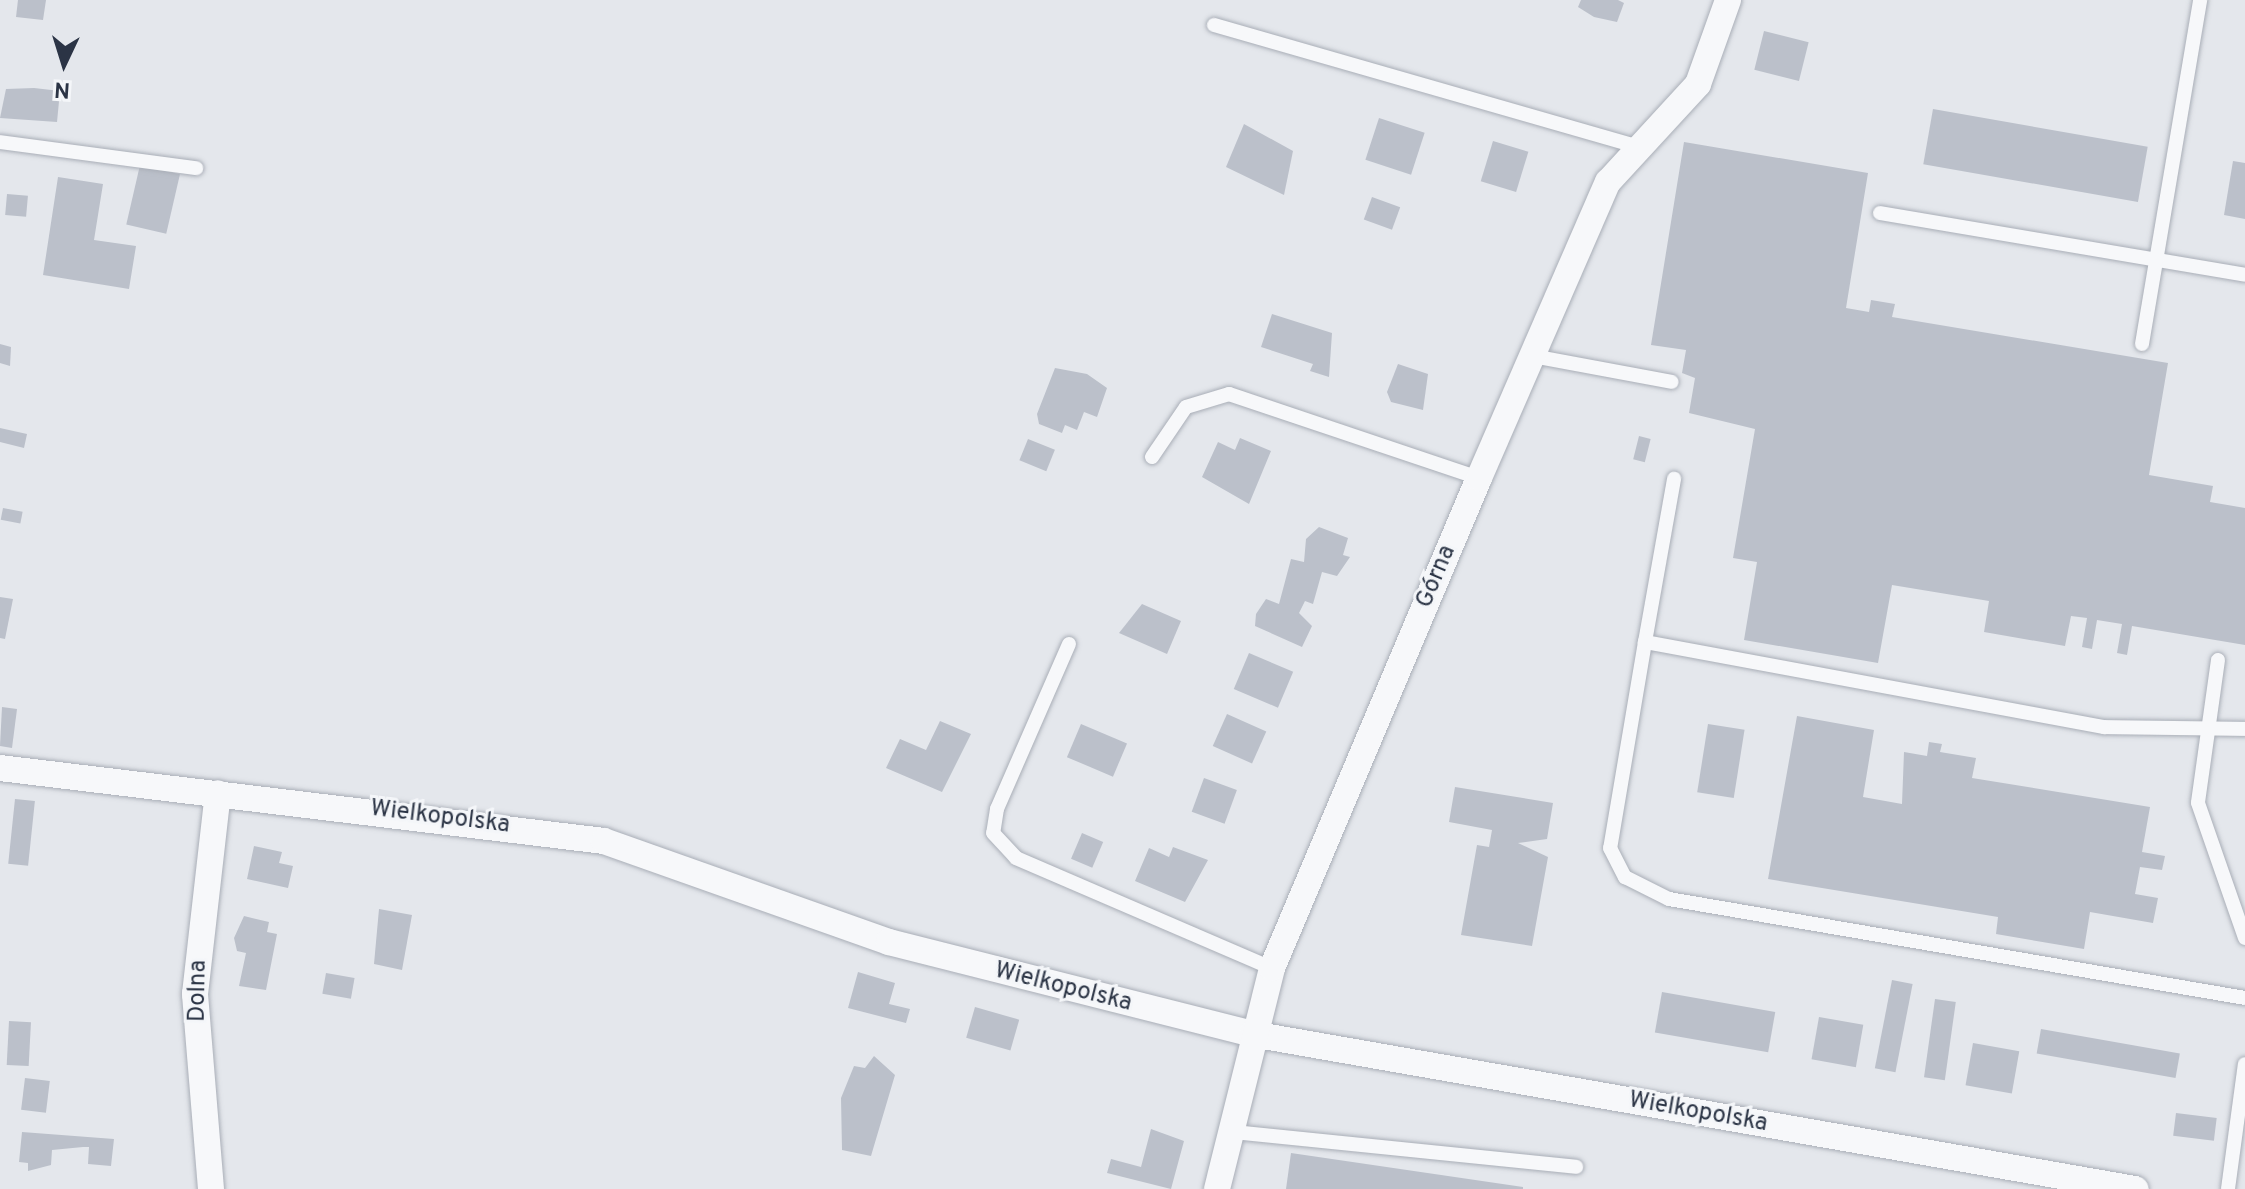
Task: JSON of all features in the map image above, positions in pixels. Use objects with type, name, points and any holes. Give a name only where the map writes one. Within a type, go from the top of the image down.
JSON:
[{"type":"street","name":"Górna","points":[[1217,1189],[1233,1132],[1252,1034],[1272,968],[1479,478],[1608,182],[1635,146],[1698,84],[1728,0]]},
{"type":"street","name":"Wielkopolska","points":[[0,768],[218,793],[641,849],[889,942],[1252,1034],[2135,1189]]},
{"type":"street","name":"Dolna","points":[[211,1189],[195,994],[218,793]]},
{"type":"lane","points":[[2142,344],[2200,0]]},
{"type":"lane","points":[[1214,25],[1635,146]]},
{"type":"lane","points":[[0,142],[196,168]]},
{"type":"lane","points":[[1880,213],[2245,275]]},
{"type":"lane","points":[[1532,356],[1672,382]]},
{"type":"lane","points":[[1152,457],[1186,407],[1229,394],[1479,478]]},
{"type":"lane","points":[[1674,479],[1610,848],[1625,877],[1644,889],[2245,998]]},
{"type":"lane","points":[[1645,642],[2104,727],[2245,729]]},
{"type":"lane","points":[[1069,644],[997,809],[993,833],[1016,858],[1272,968]]},
{"type":"lane","points":[[2218,660],[2205,729],[2198,803],[2245,938]]},
{"type":"lane","points":[[2228,1189],[2245,1064]]},
{"type":"lane","points":[[1233,1132],[1576,1167]]},
{"type":"building","points":[[18,0],[46,0],[43,20],[16,17]]},
{"type":"building","points":[[1581,0],[1618,0],[1624,3],[1617,22],[1594,17],[1578,7]]},
{"type":"building","points":[[1764,31],[1809,42],[1799,81],[1754,70]]},
{"type":"building","points":[[6,89],[60,91],[57,122],[0,118]]},
{"type":"building","points":[[1933,109],[2148,147],[2138,202],[1923,164]]},
{"type":"building","points":[[1379,118],[1425,133],[1411,175],[1365,160]]},
{"type":"building","points":[[1244,124],[1293,151],[1284,195],[1226,167]]},
{"type":"building","points":[[1493,141],[1528,152],[1516,192],[1481,181]]},
{"type":"building","points":[[1684,142],[1868,173],[1846,308],[1869,312],[1871,300],[1895,304],[1892,317],[2168,363],[2149,475],[2213,486],[2210,502],[2245,508],[2245,645],[2132,626],[2127,655],[2117,653],[2122,624],[2097,620],[2092,649],[2082,647],[2087,618],[2071,616],[2065,646],[1984,632],[1989,601],[1892,585],[1878,663],[1744,640],[1757,562],[1733,558],[1755,429],[1689,413],[1695,378],[1682,373],[1686,350],[1651,345]]},
{"type":"building","points":[[2233,161],[2245,163],[2245,219],[2224,215]]},
{"type":"building","points":[[140,165],[180,174],[166,234],[126,224]]},
{"type":"building","points":[[58,177],[103,184],[94,240],[136,246],[129,289],[43,275]]},
{"type":"building","points":[[7,194],[28,196],[26,217],[5,215]]},
{"type":"building","points":[[1372,197],[1400,207],[1392,230],[1364,220]]},
{"type":"building","points":[[1272,314],[1332,333],[1329,377],[1310,371],[1313,364],[1261,347]]},
{"type":"building","points":[[0,344],[11,347],[10,366],[0,363]]},
{"type":"building","points":[[1398,364],[1428,374],[1423,410],[1391,402],[1387,392]]},
{"type":"building","points":[[1055,368],[1087,374],[1107,388],[1097,417],[1084,412],[1077,430],[1065,425],[1062,433],[1039,424],[1037,414]]},
{"type":"building","points":[[0,428],[27,434],[24,448],[0,442]]},
{"type":"building","points":[[1639,436],[1651,439],[1645,462],[1633,459]]},
{"type":"building","points":[[1240,438],[1271,451],[1249,504],[1202,477],[1218,442],[1235,450]]},
{"type":"building","points":[[1028,439],[1055,450],[1046,471],[1019,460]]},
{"type":"building","points":[[3,508],[23,512],[20,524],[1,520]]},
{"type":"building","points":[[1319,527],[1348,538],[1343,555],[1350,557],[1337,576],[1322,572],[1313,604],[1305,601],[1299,613],[1312,626],[1302,647],[1255,626],[1256,614],[1266,599],[1279,604],[1291,559],[1304,562],[1306,539]]},
{"type":"building","points":[[0,597],[13,599],[5,639],[0,638]]},
{"type":"building","points":[[1142,604],[1181,621],[1167,654],[1119,633]]},
{"type":"building","points":[[1249,653],[1293,672],[1278,708],[1234,689]]},
{"type":"building","points":[[2,707],[17,709],[12,748],[0,746]]},
{"type":"building","points":[[1227,714],[1266,731],[1252,763],[1213,746]]},
{"type":"building","points":[[1797,716],[1874,730],[1863,797],[1902,804],[1904,752],[1927,756],[1929,742],[1942,744],[1940,752],[1976,758],[1972,778],[2150,807],[2142,852],[2165,856],[2162,870],[2140,867],[2135,894],[2158,898],[2153,923],[2090,912],[2084,949],[1996,934],[1998,917],[1768,879]]},
{"type":"building","points":[[940,721],[971,734],[942,792],[886,768],[900,739],[926,750]]},
{"type":"building","points":[[1081,724],[1127,744],[1113,777],[1067,757]]},
{"type":"building","points":[[1708,724],[1745,730],[1734,798],[1697,792]]},
{"type":"building","points":[[1204,778],[1237,790],[1225,824],[1192,812]]},
{"type":"building","points":[[1455,787],[1553,803],[1547,839],[1518,843],[1548,857],[1532,946],[1461,935],[1477,845],[1489,847],[1492,830],[1449,822]]},
{"type":"building","points":[[15,799],[35,801],[28,866],[8,864]]},
{"type":"building","points":[[1082,833],[1103,842],[1092,868],[1071,859]]},
{"type":"building","points":[[254,846],[282,852],[279,863],[293,866],[288,888],[247,879]]},
{"type":"building","points":[[1173,847],[1208,860],[1185,902],[1135,881],[1149,848],[1169,857]]},
{"type":"building","points":[[379,909],[412,915],[402,970],[374,964]]},
{"type":"building","points":[[244,916],[269,922],[267,932],[277,934],[266,990],[239,986],[246,953],[237,951],[234,938]]},
{"type":"building","points":[[858,972],[895,983],[889,1004],[910,1009],[906,1023],[848,1008]]},
{"type":"building","points":[[326,973],[355,978],[351,999],[322,994]]},
{"type":"building","points":[[1892,980],[1913,984],[1895,1072],[1875,1068]]},
{"type":"building","points":[[1662,992],[1775,1012],[1768,1052],[1655,1032]]},
{"type":"building","points":[[1935,999],[1956,1002],[1945,1080],[1924,1077]]},
{"type":"building","points":[[975,1007],[1019,1020],[1010,1050],[966,1038]]},
{"type":"building","points":[[1819,1017],[1863,1025],[1856,1067],[1812,1059]]},
{"type":"building","points":[[9,1021],[31,1022],[29,1066],[7,1065]]},
{"type":"building","points":[[2041,1029],[2180,1053],[2176,1078],[2037,1054]]},
{"type":"building","points":[[1973,1043],[2019,1051],[2012,1094],[1966,1085]]},
{"type":"building","points":[[874,1056],[895,1075],[871,1156],[842,1150],[841,1098],[854,1066],[865,1068]]},
{"type":"building","points":[[25,1078],[50,1081],[46,1113],[21,1110]]},
{"type":"building","points":[[2176,1113],[2217,1118],[2214,1141],[2173,1136]]},
{"type":"building","points":[[1151,1129],[1184,1141],[1171,1189],[1107,1173],[1111,1159],[1141,1167]]},
{"type":"building","points":[[22,1132],[114,1139],[111,1166],[88,1164],[89,1147],[83,1147],[52,1150],[51,1165],[28,1171],[28,1163],[19,1162]]},
{"type":"building","points":[[1291,1153],[1523,1187],[1523,1189],[1286,1189]]}]
